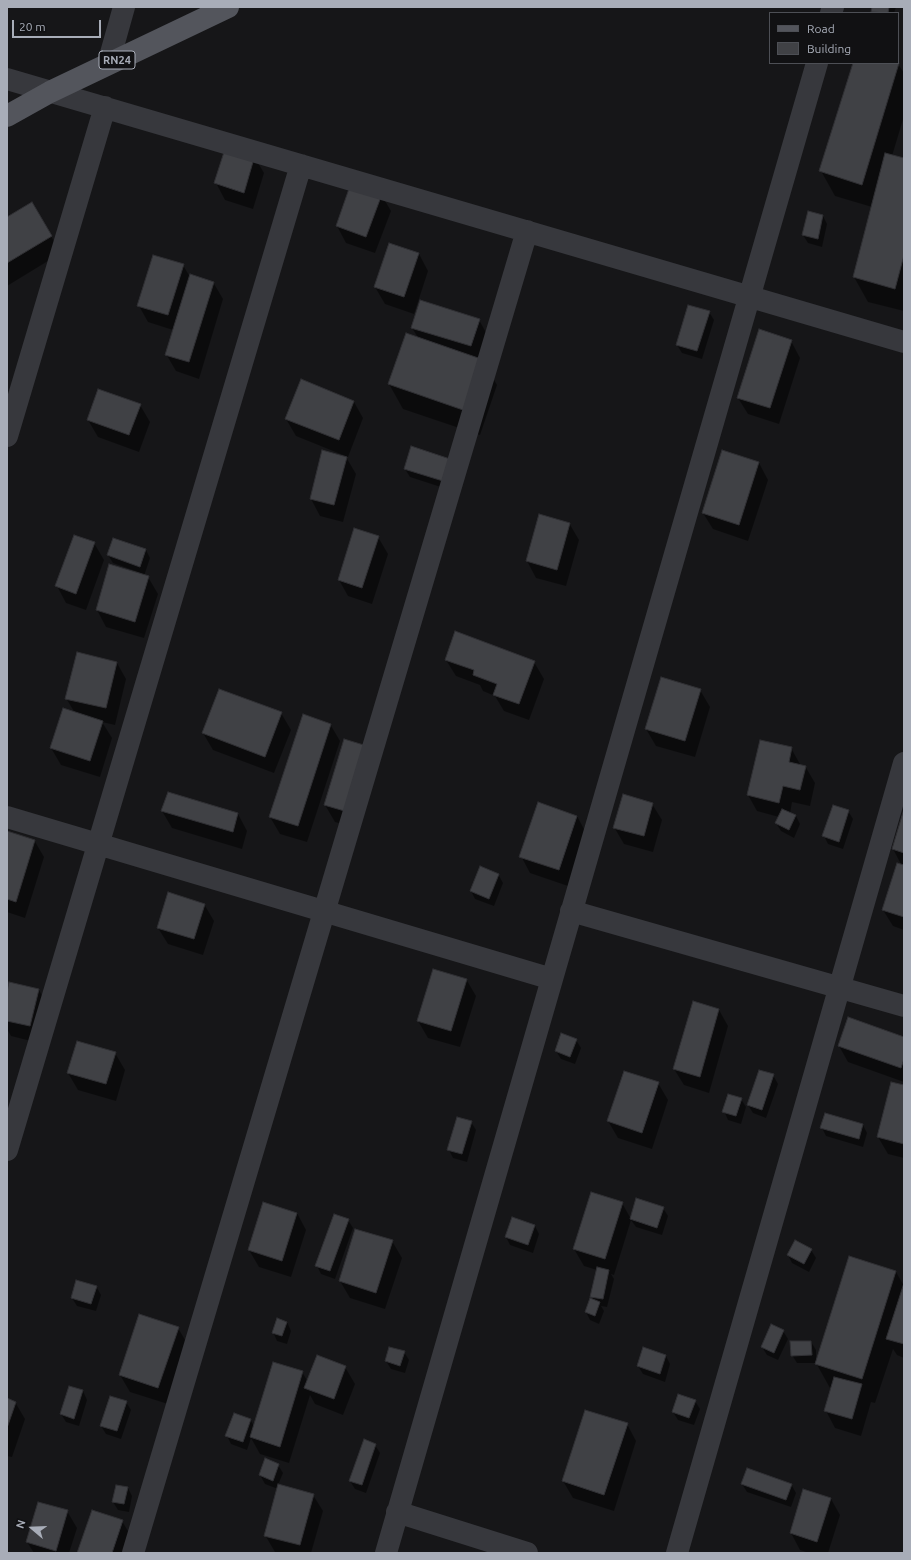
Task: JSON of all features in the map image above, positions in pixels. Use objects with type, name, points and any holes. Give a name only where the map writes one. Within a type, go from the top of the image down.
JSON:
[{"type":"main road","name":"RN24","points":[[7,116],[50,92],[228,7]]},
{"type":"street","points":[[108,64],[124,7]]},
{"type":"street","points":[[386,1553],[817,64]]},
{"type":"street","points":[[7,79],[904,342]]},
{"type":"street","points":[[7,436],[105,107]]},
{"type":"street","points":[[7,1150],[301,165]]},
{"type":"street","points":[[133,1553],[528,231]]},
{"type":"street","points":[[677,1553],[904,763]]},
{"type":"street","points":[[7,817],[552,979]]},
{"type":"street","points":[[572,911],[904,1006]]},
{"type":"street","points":[[397,1512],[527,1553]]},
{"type":"building","points":[[872,7],[889,7],[888,12],[871,12]]},
{"type":"building","points":[[853,64],[899,64],[862,185],[819,171]]},
{"type":"building","points":[[226,146],[255,155],[244,193],[214,183]]},
{"type":"building","points":[[885,153],[904,158],[904,255],[895,289],[853,277]]},
{"type":"building","points":[[351,183],[382,194],[366,237],[336,226]]},
{"type":"building","points":[[32,202],[52,236],[7,263],[7,217]]},
{"type":"building","points":[[808,211],[823,215],[818,239],[802,235]]},
{"type":"building","points":[[389,243],[419,253],[404,297],[374,287]]},
{"type":"building","points":[[153,255],[184,264],[168,315],[137,306]]},
{"type":"building","points":[[190,274],[214,282],[189,362],[165,355]]},
{"type":"building","points":[[420,300],[480,319],[471,346],[411,328]]},
{"type":"building","points":[[688,305],[710,311],[697,351],[676,345]]},
{"type":"building","points":[[759,329],[792,340],[770,408],[737,398]]},
{"type":"building","points":[[406,333],[484,360],[466,411],[388,384]]},
{"type":"building","points":[[301,379],[354,401],[339,440],[285,419]]},
{"type":"building","points":[[98,389],[141,404],[129,435],[87,420]]},
{"type":"building","points":[[411,446],[450,459],[443,481],[404,469]]},
{"type":"building","points":[[322,450],[347,457],[334,505],[310,499]]},
{"type":"building","points":[[722,450],[759,462],[739,525],[702,513]]},
{"type":"building","points":[[539,514],[570,523],[557,570],[526,561]]},
{"type":"building","points":[[354,528],[379,536],[362,588],[338,580]]},
{"type":"building","points":[[74,535],[95,542],[76,594],[55,586]]},
{"type":"building","points":[[113,538],[146,549],[140,567],[107,555]]},
{"type":"building","points":[[109,564],[149,576],[135,622],[96,610]]},
{"type":"building","points":[[455,631],[535,661],[519,704],[493,695],[497,684],[473,675],[474,670],[445,660]]},
{"type":"building","points":[[77,652],[117,662],[106,708],[65,699]]},
{"type":"building","points":[[661,677],[701,689],[685,741],[645,729]]},
{"type":"building","points":[[219,689],[282,712],[265,757],[202,733]]},
{"type":"building","points":[[63,708],[103,721],[90,761],[50,748]]},
{"type":"building","points":[[303,714],[331,724],[298,826],[269,817]]},
{"type":"building","points":[[344,739],[367,746],[348,812],[324,805]]},
{"type":"building","points":[[760,740],[792,747],[789,762],[806,766],[800,790],[783,786],[779,803],[747,795]]},
{"type":"building","points":[[168,792],[238,813],[233,832],[161,811]]},
{"type":"building","points":[[623,794],[653,803],[644,836],[613,828]]},
{"type":"building","points":[[538,802],[577,816],[559,870],[519,857]]},
{"type":"building","points":[[833,805],[849,810],[839,842],[822,836]]},
{"type":"building","points":[[782,809],[796,815],[789,830],[775,823]]},
{"type":"building","points":[[904,809],[904,853],[892,849]]},
{"type":"building","points":[[7,831],[35,840],[16,902],[7,899]]},
{"type":"building","points":[[897,863],[904,865],[904,917],[882,910]]},
{"type":"building","points":[[480,866],[499,874],[489,899],[470,891]]},
{"type":"building","points":[[168,892],[205,904],[194,939],[157,928]]},
{"type":"building","points":[[433,969],[467,979],[451,1031],[417,1021]]},
{"type":"building","points":[[9,982],[39,989],[30,1026],[7,1021],[7,992]]},
{"type":"building","points":[[693,1001],[719,1009],[700,1077],[673,1069]]},
{"type":"building","points":[[848,1017],[904,1037],[904,1059],[901,1068],[838,1046]]},
{"type":"building","points":[[561,1033],[577,1039],[570,1057],[555,1051]]},
{"type":"building","points":[[77,1041],[116,1052],[106,1084],[67,1073]]},
{"type":"building","points":[[759,1070],[774,1074],[762,1110],[747,1105]]},
{"type":"building","points":[[624,1071],[659,1082],[642,1133],[607,1121]]},
{"type":"building","points":[[891,1082],[904,1085],[904,1144],[877,1137]]},
{"type":"building","points":[[728,1094],[742,1098],[736,1116],[722,1112]]},
{"type":"building","points":[[825,1113],[863,1124],[859,1139],[820,1128]]},
{"type":"building","points":[[457,1117],[472,1121],[462,1154],[447,1150]]},
{"type":"building","points":[[591,1192],[623,1202],[605,1259],[573,1249]]},
{"type":"building","points":[[636,1198],[664,1207],[657,1228],[630,1219]]},
{"type":"building","points":[[263,1202],[297,1213],[282,1261],[248,1250]]},
{"type":"building","points":[[334,1214],[349,1219],[330,1271],[315,1266]]},
{"type":"building","points":[[512,1217],[535,1225],[528,1245],[505,1237]]},
{"type":"building","points":[[355,1229],[393,1240],[376,1293],[339,1281]]},
{"type":"building","points":[[795,1240],[812,1249],[804,1264],[787,1255]]},
{"type":"building","points":[[849,1256],[896,1271],[862,1379],[815,1364]]},
{"type":"building","points":[[597,1267],[609,1270],[603,1299],[590,1297]]},
{"type":"building","points":[[76,1280],[97,1286],[91,1304],[71,1298]]},
{"type":"building","points":[[904,1283],[904,1344],[886,1339]]},
{"type":"building","points":[[590,1298],[600,1302],[595,1316],[585,1312]]},
{"type":"building","points":[[139,1314],[179,1327],[158,1388],[119,1375]]},
{"type":"building","points":[[277,1318],[287,1322],[282,1336],[272,1333]]},
{"type":"building","points":[[771,1324],[784,1330],[774,1353],[761,1347]]},
{"type":"building","points":[[790,1341],[811,1341],[812,1355],[791,1356]]},
{"type":"building","points":[[389,1347],[405,1351],[400,1366],[385,1361]]},
{"type":"building","points":[[643,1347],[666,1355],[660,1374],[637,1366]]},
{"type":"building","points":[[317,1355],[346,1366],[334,1399],[304,1388]]},
{"type":"building","points":[[273,1362],[303,1371],[280,1447],[250,1437]]},
{"type":"building","points":[[834,1377],[862,1384],[852,1419],[824,1411]]},
{"type":"building","points":[[69,1386],[83,1390],[74,1419],[60,1414]]},
{"type":"building","points":[[678,1394],[696,1400],[689,1418],[672,1412]]},
{"type":"building","points":[[110,1396],[127,1401],[117,1431],[100,1426]]},
{"type":"building","points":[[7,1398],[16,1402],[7,1428]]},
{"type":"building","points":[[585,1410],[628,1423],[604,1495],[562,1481]]},
{"type":"building","points":[[234,1413],[251,1419],[243,1442],[225,1436]]},
{"type":"building","points":[[364,1439],[376,1444],[362,1485],[349,1481]]},
{"type":"building","points":[[265,1458],[279,1464],[273,1481],[259,1475]]},
{"type":"building","points":[[747,1468],[792,1484],[786,1500],[741,1484]]},
{"type":"building","points":[[278,1484],[314,1494],[300,1545],[264,1536]]},
{"type":"building","points":[[116,1485],[128,1487],[124,1504],[112,1502]]},
{"type":"building","points":[[803,1489],[831,1498],[817,1542],[790,1533]]},
{"type":"building","points":[[38,1502],[68,1510],[56,1551],[26,1542]]},
{"type":"building","points":[[92,1510],[123,1520],[112,1553],[77,1553]]}]
